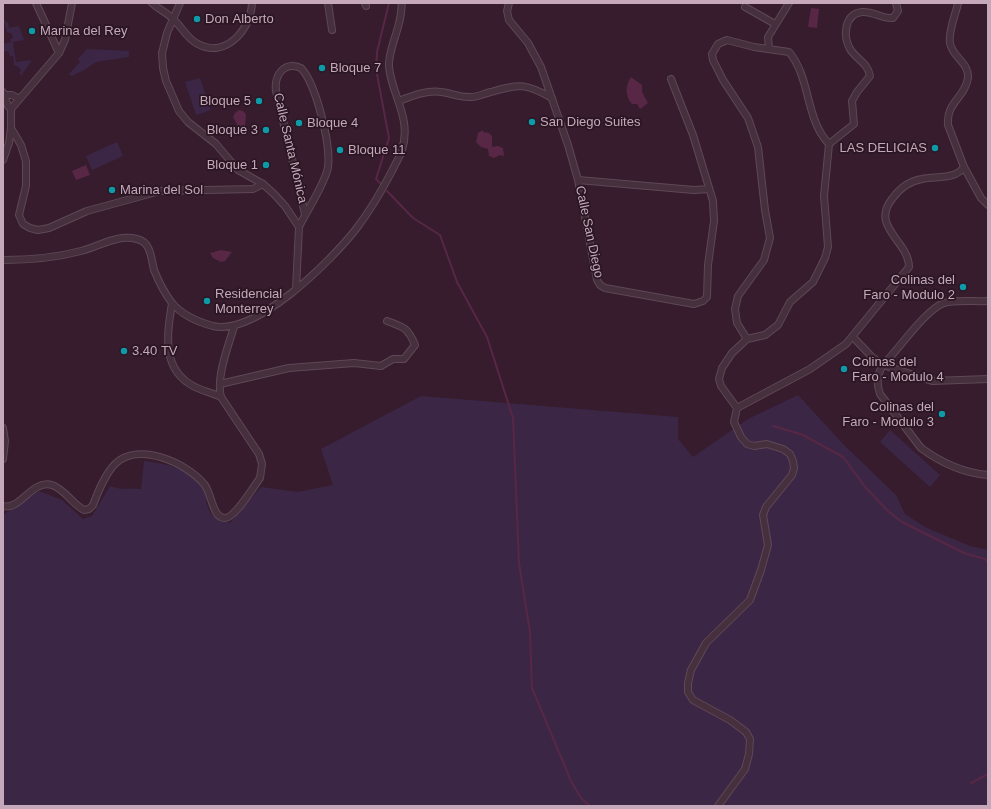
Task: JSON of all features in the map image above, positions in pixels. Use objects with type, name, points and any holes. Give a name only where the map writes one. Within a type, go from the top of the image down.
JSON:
[{"type":"street","points":[[36,3],[59,53]]},
{"type":"street","points":[[3,160],[9,143],[11,109],[18,98],[59,53],[64,40],[72,3]]},
{"type":"street","points":[[152,3],[173,18],[197,44],[215,47],[231,42],[245,29],[248,23],[252,3]]},
{"type":"street","points":[[180,3],[166,38],[162,63],[166,81],[179,111],[192,126],[216,144],[238,170],[263,184],[282,203],[299,227],[296,289]]},
{"type":"street","points":[[328,3],[332,30]]},
{"type":"street","points":[[3,260],[36,260],[82,251],[116,238],[138,239],[145,243],[151,252],[155,270],[172,303],[186,315],[201,322],[215,326],[234,326],[254,318],[296,289],[312,276],[339,249],[355,230],[381,192],[402,151],[405,124],[390,76],[389,64],[400,21],[402,3]]},
{"type":"street","name":"Calle San Diego","points":[[509,3],[507,11],[509,20],[536,56],[552,98],[578,180],[597,280],[600,285],[604,288],[694,304],[703,301],[707,297],[708,265],[714,221],[713,201],[693,136],[671,79]]},
{"type":"street","points":[[769,49],[768,36],[789,3]]},
{"type":"street","points":[[828,144],[854,124],[852,101],[857,92],[870,76],[867,66],[850,48],[846,23],[849,19],[862,12],[893,18],[898,11],[896,3]]},
{"type":"street","points":[[958,3],[950,42],[954,52],[964,63],[968,75],[964,91],[951,107],[948,125],[964,167],[981,198],[988,205]]},
{"type":"street","points":[[745,7],[775,24]]},
{"type":"street","points":[[718,806],[746,769],[750,739],[746,732],[730,720],[693,700],[688,692],[688,683],[691,670],[706,643],[750,600],[768,545],[763,515],[766,507],[792,475],[794,468],[790,454],[783,449],[768,444],[754,446],[747,444],[741,437],[734,422],[737,408],[721,386],[719,379],[726,360],[747,339],[765,335],[778,325],[790,302],[813,282],[825,258],[828,242],[824,196],[828,144],[822,137],[812,117],[806,91],[793,57],[784,50],[754,47],[727,40],[718,44],[712,54],[713,60],[723,80],[748,118],[758,147],[765,210],[770,238],[764,260],[743,287],[738,296],[735,309],[737,322],[747,339]]},
{"type":"street","name":"Calle Santa Mónica","points":[[299,227],[325,176],[328,167],[328,157],[324,126],[310,82],[301,68],[289,66],[280,72],[275,83],[305,214]]},
{"type":"street","points":[[399,101],[420,93],[440,91],[459,97],[472,97],[501,89],[524,86],[533,87],[552,98]]},
{"type":"street","points":[[11,109],[8,106],[4,94],[12,95],[18,98]]},
{"type":"street","points":[[11,128],[22,149],[26,161],[26,186],[19,216],[23,224],[34,229],[48,228],[87,211],[154,192],[181,189],[253,189],[263,184]]},
{"type":"street","points":[[737,408],[810,369],[846,344],[853,337],[909,267],[907,256],[888,227],[885,219],[888,203],[902,188],[911,183],[921,179],[957,175],[964,167]]},
{"type":"street","points":[[578,180],[694,190],[709,189]]},
{"type":"street","points":[[988,301],[952,302],[939,306],[928,315],[883,365],[878,379],[880,394],[915,441],[928,453],[968,472],[988,475]]},
{"type":"street","points":[[172,303],[166,335],[170,359],[180,377],[195,387],[222,397]]},
{"type":"street","points":[[220,384],[289,368],[354,364],[381,366],[392,360],[404,359],[415,345],[411,336],[406,328],[387,321]]},
{"type":"street","points":[[3,506],[8,507],[13,505],[35,489],[45,484],[59,488],[80,508],[84,510],[89,509],[93,505],[114,465],[128,456],[138,455],[167,459],[189,471],[205,485],[212,500],[215,512],[220,516],[228,518],[233,515],[260,478],[262,464],[259,454],[219,390],[234,326]]},
{"type":"street","points":[[853,337],[872,357],[883,365],[932,381],[988,380]]},
{"type":"street","points":[[3,428],[5,441],[3,458]]},
{"type":"shaded area","points":[[811,8],[819,9],[817,28],[808,27]]},
{"type":"shaded area","points":[[3,19],[8,23],[9,28],[19,26],[24,40],[13,42],[16,62],[32,60],[21,76],[19,72],[21,71],[20,68],[14,65],[13,56],[10,56],[8,51],[3,52],[3,44],[11,42],[10,39],[13,38],[12,34],[7,32]]},
{"type":"shaded area","points":[[87,49],[129,51],[129,57],[96,62],[72,76],[69,74],[80,62],[78,59]]},
{"type":"shaded area","points":[[631,77],[642,85],[642,92],[648,103],[640,109],[637,104],[632,104],[628,98],[627,87]]},
{"type":"shaded area","points":[[200,78],[211,110],[196,115],[185,82]]},
{"type":"shaded area","points":[[239,110],[246,114],[245,127],[239,128],[233,117]]},
{"type":"shaded area","points":[[483,130],[483,132],[489,133],[492,136],[492,147],[498,146],[503,148],[504,156],[500,155],[494,158],[489,156],[488,149],[481,147],[476,142],[478,133]]},
{"type":"shaded area","points":[[117,142],[123,156],[92,170],[86,156]]},
{"type":"shaded area","points":[[86,165],[90,175],[76,180],[72,171]]},
{"type":"shaded area","points":[[221,250],[232,252],[225,261],[221,262],[213,258],[210,253]]},
{"type":"shaded area","points":[[798,395],[844,445],[896,495],[905,514],[925,527],[970,546],[988,550],[988,806],[3,806],[3,515],[39,491],[62,500],[83,519],[92,516],[110,486],[141,489],[144,461],[153,462],[172,466],[189,474],[202,487],[210,512],[219,519],[230,523],[261,487],[298,492],[333,485],[321,449],[421,396],[678,417],[678,439],[693,457],[748,419]]},
{"type":"shaded area","points":[[890,430],[940,475],[930,487],[880,442]]},
{"type":"waterway","points":[[380,183],[376,179],[389,138],[376,69],[377,52],[389,3]]},
{"type":"waterway","points":[[387,191],[413,218],[440,235],[457,282],[487,337],[513,418],[519,563],[530,632],[532,688],[571,781],[581,798],[590,806]]},
{"type":"waterway","points":[[773,426],[803,435],[843,457],[866,488],[888,511],[902,522],[964,553],[985,559],[988,562]]},
{"type":"waterway","points":[[971,783],[988,774]]},
{"type":"place","name":"Don Alberto","points":[[197,19]]},
{"type":"place","name":"Marina del Rey","points":[[32,31]]},
{"type":"place","name":"Bloque 7","points":[[322,68]]},
{"type":"place","name":"Bloque 5","points":[[259,101]]},
{"type":"place","name":"San Diego Suites","points":[[532,122]]},
{"type":"place","name":"Bloque 4","points":[[299,123]]},
{"type":"place","name":"Bloque 3","points":[[266,130]]},
{"type":"place","name":"LAS DELICIAS","points":[[935,148]]},
{"type":"place","name":"Bloque 11","points":[[340,150]]},
{"type":"place","name":"Bloque 1","points":[[266,165]]},
{"type":"place","name":"Marina del Sol","points":[[112,190]]},
{"type":"place","name":"Colinas del Faro - Modulo 2","points":[[963,287]]},
{"type":"place","name":"Residencial Monterrey","points":[[207,301]]},
{"type":"place","name":"3.40 TV","points":[[124,351]]},
{"type":"place","name":"Colinas del Faro - Modulo 4","points":[[844,369]]},
{"type":"place","name":"Colinas del Faro - Modulo 3","points":[[942,414]]}]
